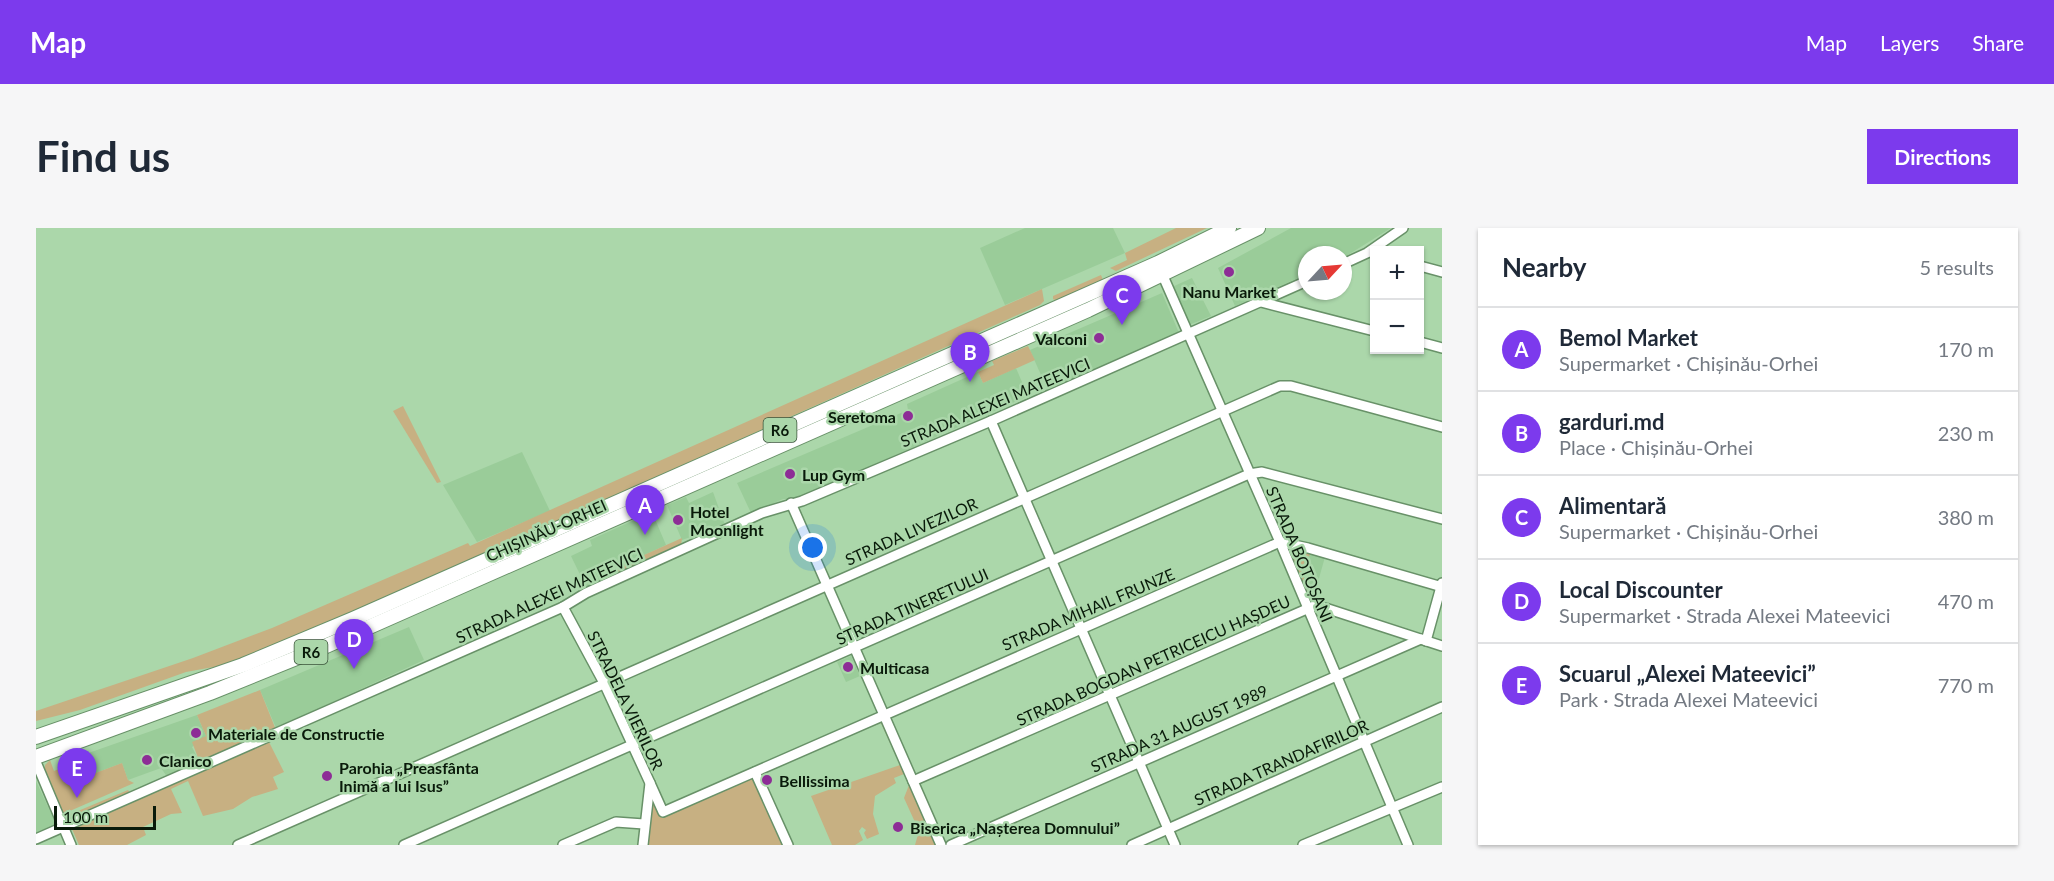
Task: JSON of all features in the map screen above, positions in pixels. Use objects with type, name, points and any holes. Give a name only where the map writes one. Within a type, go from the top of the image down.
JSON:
[{"type":"highway","name":"CHIȘINĂU-ORHEI","points":[[36,737],[243,665],[332,628],[1158,263],[1229,228]]},
{"type":"highway","name":"CHIȘINĂU-ORHEI","points":[[36,757],[303,656],[1163,276],[1258,228]]},
{"type":"street","points":[[1380,246],[1403,228]]},
{"type":"street","points":[[1352,261],[1370,254]]},
{"type":"street","points":[[1424,267],[1442,272]]},
{"type":"street","name":"STRADA BOTOȘANI","points":[[1163,276],[1280,542],[1408,845]]},
{"type":"street","name":"STRADA ALEXEI MATEEVICI","points":[[36,839],[563,607],[586,593],[762,513],[802,501],[991,421],[1298,285]]},
{"type":"street","points":[[1261,302],[1370,330]]},
{"type":"street","points":[[1424,343],[1442,348]]},
{"type":"street","name":"STRADA LIVEZILOR","points":[[238,845],[1022,498],[1286,385],[1442,426]]},
{"type":"street","points":[[991,421],[1022,498],[1175,845]]},
{"type":"street","name":"STRADA TINERETULUI","points":[[404,845],[1249,474],[1262,472],[1442,519]]},
{"type":"street","points":[[791,503],[941,845]]},
{"type":"street","points":[[1280,542],[1442,585],[1423,640]]},
{"type":"street","name":"STRADA MIHAIL FRUNZE","points":[[650,783],[663,812],[1280,542]]},
{"type":"street","name":"STRADA BOGDAN PETRICEICU HAȘDEU","points":[[913,781],[1316,605],[1442,646]]},
{"type":"street","name":"STRADELA VIERILOR","points":[[563,607],[604,683],[650,783],[643,845]]},
{"type":"street","name":"STRADA 31 AUGUST 1989","points":[[951,845],[1139,761],[1423,640]]},
{"type":"street","name":"STRADA TRANDAFIRILOR","points":[[1132,845],[1442,707]]},
{"type":"street","points":[[36,762],[70,845]]},
{"type":"street","points":[[755,772],[788,845]]},
{"type":"street","points":[[36,777],[46,790]]},
{"type":"street","points":[[1303,845],[1442,787]]},
{"type":"street","points":[[563,845],[616,822],[644,824]]},
{"type":"shaded area","points":[[1025,228],[1113,228],[1125,253],[1005,305],[980,248]]},
{"type":"shaded area","points":[[1176,228],[1207,228],[1116,271],[1110,268],[1127,260],[1125,253]]},
{"type":"shaded area","points":[[1291,228],[1391,228],[1352,252],[1352,246],[1298,246],[1298,278],[1235,306],[1218,268]]},
{"type":"shaded area","points":[[1101,275],[1103,280],[1057,301],[1053,299],[1053,296]]},
{"type":"shaded area","points":[[1192,278],[1211,316],[1189,325],[1172,287]]},
{"type":"shaded area","points":[[1042,289],[1044,301],[1040,305],[306,634],[219,666],[186,672],[80,710],[36,721],[36,711],[193,658],[272,628],[468,543],[470,546]]},
{"type":"shaded area","points":[[1162,293],[1179,333],[1048,391],[1030,350]]},
{"type":"shaded area","points":[[1028,346],[1035,360],[983,383],[978,372],[994,365],[992,361]]},
{"type":"shaded area","points":[[1016,368],[1028,396],[814,491],[795,499],[783,499],[751,513],[737,483],[908,410],[907,404],[978,372],[983,383]]},
{"type":"shaded area","points":[[403,406],[441,482],[437,483],[393,411]]},
{"type":"shaded area","points":[[522,452],[550,511],[477,542],[443,485]]},
{"type":"shaded area","points":[[713,492],[725,525],[682,540],[667,505],[686,497],[689,503]]},
{"type":"shaded area","points":[[652,512],[666,545],[607,572],[608,576],[586,587],[571,556],[592,546],[590,540]]},
{"type":"shaded area","points":[[682,538],[681,546],[609,579],[606,572]]},
{"type":"shaded area","points":[[1308,551],[1325,557],[1314,596],[1308,595],[1292,558]]},
{"type":"shaded area","points":[[1308,551],[1312,553],[1304,561],[1306,572],[1303,574],[1310,596],[1292,558]]},
{"type":"shaded area","points":[[409,627],[424,660],[276,728],[260,690]]},
{"type":"shaded area","points":[[851,656],[860,676],[846,682],[837,662]]},
{"type":"shaded area","points":[[260,690],[276,730],[200,763],[192,742],[206,736],[197,715]]},
{"type":"shaded area","points":[[197,715],[206,736],[192,747],[200,763],[168,778],[161,768],[128,780],[122,763],[85,777],[77,757]]},
{"type":"shaded area","points":[[881,721],[908,777],[907,781],[904,774],[894,778],[896,783],[875,796],[873,814],[879,834],[867,839],[864,833],[866,830],[862,827],[859,831],[863,840],[855,845],[832,845],[811,796],[900,765],[881,723],[856,733],[855,731]]},
{"type":"shaded area","points":[[269,742],[284,772],[273,777],[278,789],[252,797],[233,809],[203,816],[188,781],[171,789],[182,813],[171,814],[143,827],[146,835],[127,845],[79,845],[72,829]]},
{"type":"shaded area","points":[[50,760],[54,771],[59,769],[62,776],[80,767],[85,777],[122,763],[128,780],[134,783],[63,814],[45,771],[45,765]]},
{"type":"shaded area","points":[[754,777],[784,845],[647,845],[652,792],[662,818]]},
{"type":"shaded area","points":[[36,781],[56,824],[55,828],[36,836]]},
{"type":"shaded area","points":[[909,785],[912,786],[938,845],[915,845],[919,831],[904,798]]},
{"type":"shaded area","points":[[128,790],[131,794],[69,822],[66,816]]},
{"type":"place","name":"Nanu Market","points":[[1229,272]]},
{"type":"place","name":"Alimentară","points":[[1122,325]]},
{"type":"place","name":"Valconi","points":[[1099,338]]},
{"type":"place","name":"garduri.md","points":[[970,382]]},
{"type":"place","name":"Seretoma","points":[[908,416]]},
{"type":"place","name":"Lup Gym","points":[[790,474]]},
{"type":"place","name":"Hotel Moonlight","points":[[678,520]]},
{"type":"place","name":"Bemol Market","points":[[645,535]]},
{"type":"place","name":"Multicasa","points":[[848,667]]},
{"type":"place","name":"Local Discounter","points":[[354,669]]},
{"type":"place","name":"Materiale de Constructie","points":[[196,733]]},
{"type":"place","name":"Clanico","points":[[147,760]]},
{"type":"place","name":"Parohia „Preasfânta Inimă a lui Isus”","points":[[327,776]]},
{"type":"place","name":"Bellissima","points":[[767,780]]},
{"type":"place","name":"Scuarul „Alexei Mateevici”","points":[[77,798]]},
{"type":"place","name":"Biserica „Nașterea Domnului”","points":[[898,827]]}]
